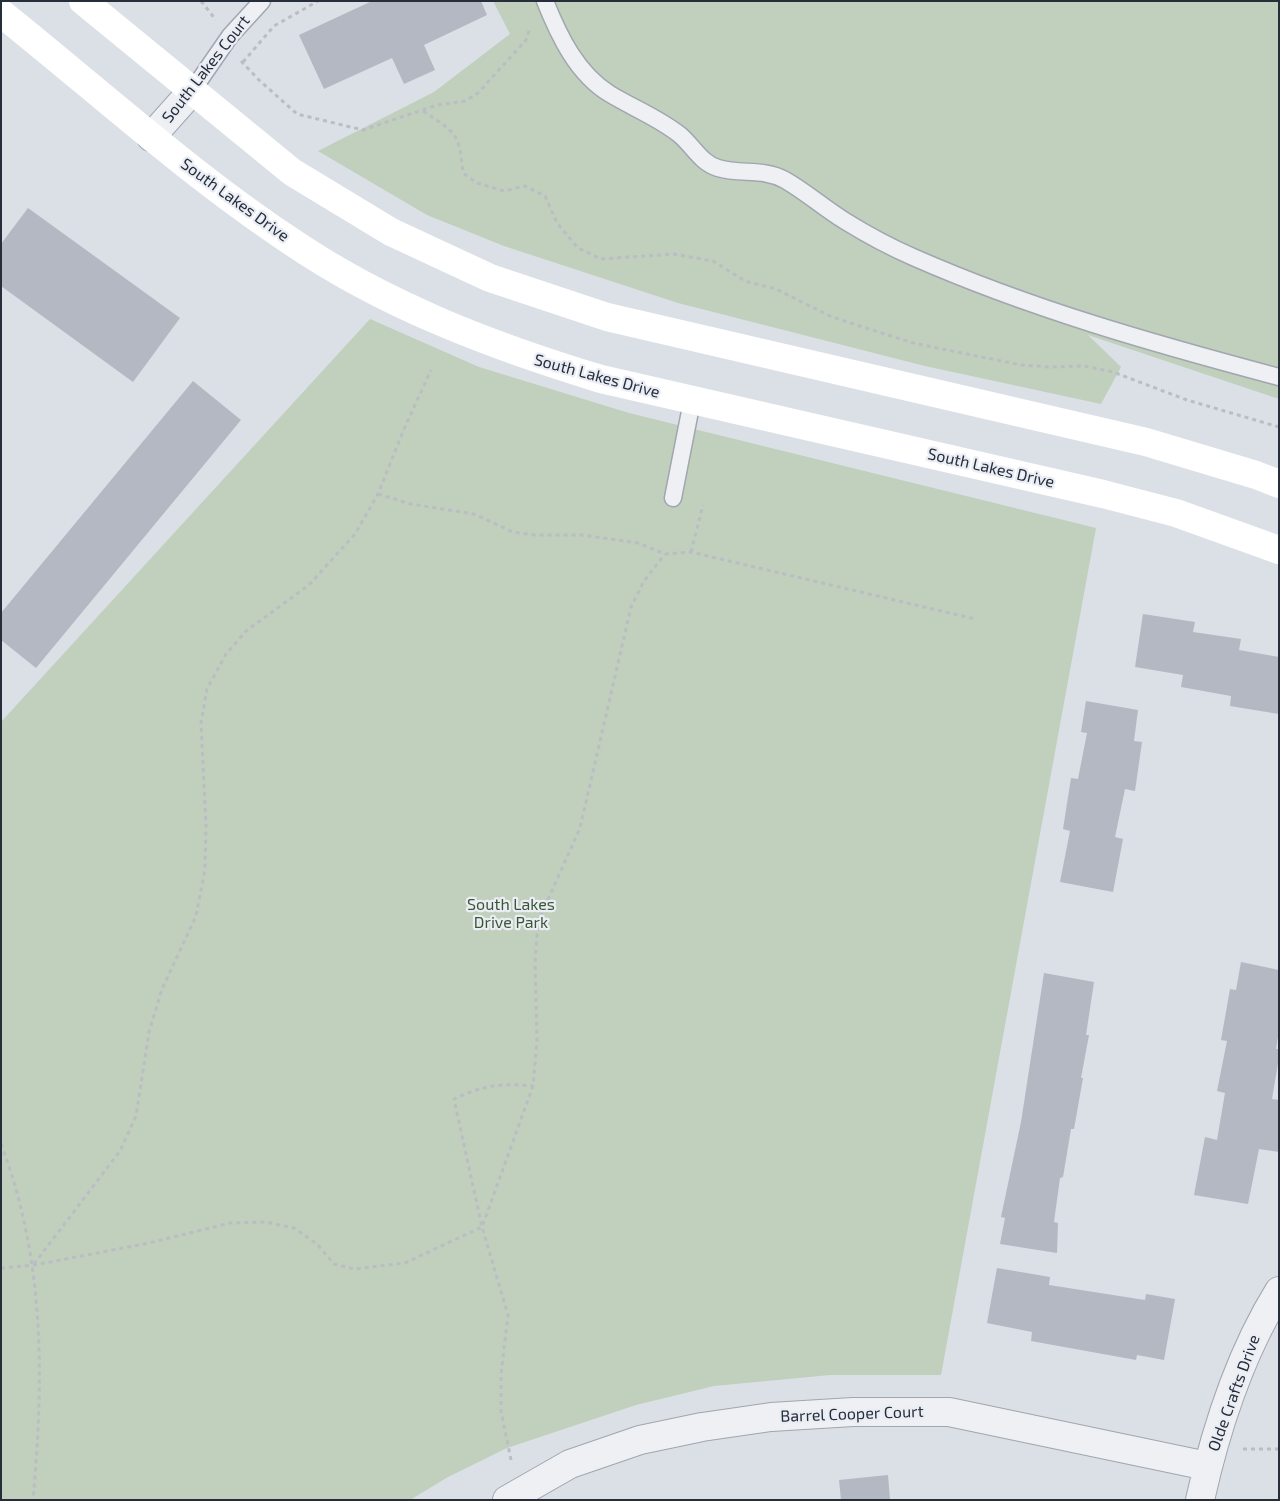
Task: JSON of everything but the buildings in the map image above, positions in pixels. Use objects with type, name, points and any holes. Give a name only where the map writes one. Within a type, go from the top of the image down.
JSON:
[{"type":"main road","points":[[83,1],[292,172],[391,232],[490,278],[607,317],[1146,442],[1256,474],[1279,484]]},
{"type":"main road","name":"South Lakes Drive","points":[[1,13],[151,137],[289,240],[344,274],[403,305],[462,332],[528,357],[602,379],[1103,494],[1176,513],[1279,550]]},
{"type":"street","name":"South Lakes Court","points":[[151,137],[192,91]]},
{"type":"street","name":"Olde Crafts Drive","points":[[1200,1500],[1207,1466],[1238,1371],[1264,1316],[1279,1291]]},
{"type":"street","name":"Barrel Cooper Court","points":[[508,1500],[570,1464],[640,1440],[702,1427],[771,1417],[854,1412],[948,1412],[1207,1466]]},
{"type":"lane","name":"South Lakes Court","points":[[192,91],[230,36],[262,1]]},
{"type":"lane","points":[[545,1],[559,34],[578,66],[608,93],[682,136],[698,156],[717,168],[763,172],[783,179],[846,222],[912,256],[1039,306],[1186,352],[1279,377]]},
{"type":"lane","points":[[673,498],[692,401]]},
{"type":"path","points":[[201,1],[230,36],[242,63],[297,114],[363,130],[436,105],[465,100],[478,93],[526,40],[531,24]]},
{"type":"path","points":[[242,63],[274,26],[318,1]]},
{"type":"path","points":[[423,111],[453,131],[461,148],[463,173],[477,183],[504,192],[525,186],[545,196],[557,223],[578,248],[602,259],[674,254],[713,261],[745,281],[776,289],[832,317],[913,343],[1021,364],[1050,368],[1084,366],[1113,372],[1187,400],[1279,427]]},
{"type":"path","points":[[34,1265],[120,1151],[136,1116],[149,1032],[162,989],[196,916],[205,870],[206,825],[201,723],[207,689],[226,654],[246,631],[309,585],[355,534],[378,494],[404,429],[431,370]]},
{"type":"path","points":[[378,494],[425,507],[474,514],[513,532],[535,535],[582,535],[638,543],[665,554],[691,552],[975,619]]},
{"type":"path","points":[[691,552],[703,505]]},
{"type":"path","points":[[1,1268],[34,1265],[194,1233],[230,1222],[266,1222],[294,1228],[317,1244],[334,1264],[354,1270],[405,1263],[482,1227],[533,1086],[537,1040],[535,962],[538,922],[580,828],[631,606],[644,581],[665,554]]},
{"type":"path","points":[[511,1460],[501,1411],[501,1374],[508,1315],[482,1227],[454,1099],[476,1089],[504,1083],[533,1086]]},
{"type":"path","points":[[1,1144],[10,1168],[34,1265],[41,1365],[33,1500]]},
{"type":"path","points":[[1242,1449],[1279,1449]]},
{"type":"green space","points":[[493,1],[1279,1],[1279,399],[1088,335],[1121,367],[1101,404],[925,366],[678,303],[504,246],[427,215],[318,151],[434,92],[510,34]]},
{"type":"green space","name":"South Lakes Drive Park","points":[[370,319],[479,367],[629,413],[1096,528],[941,1375],[830,1375],[714,1386],[636,1405],[507,1448],[448,1477],[410,1500],[2,1500],[1,722]]}]
